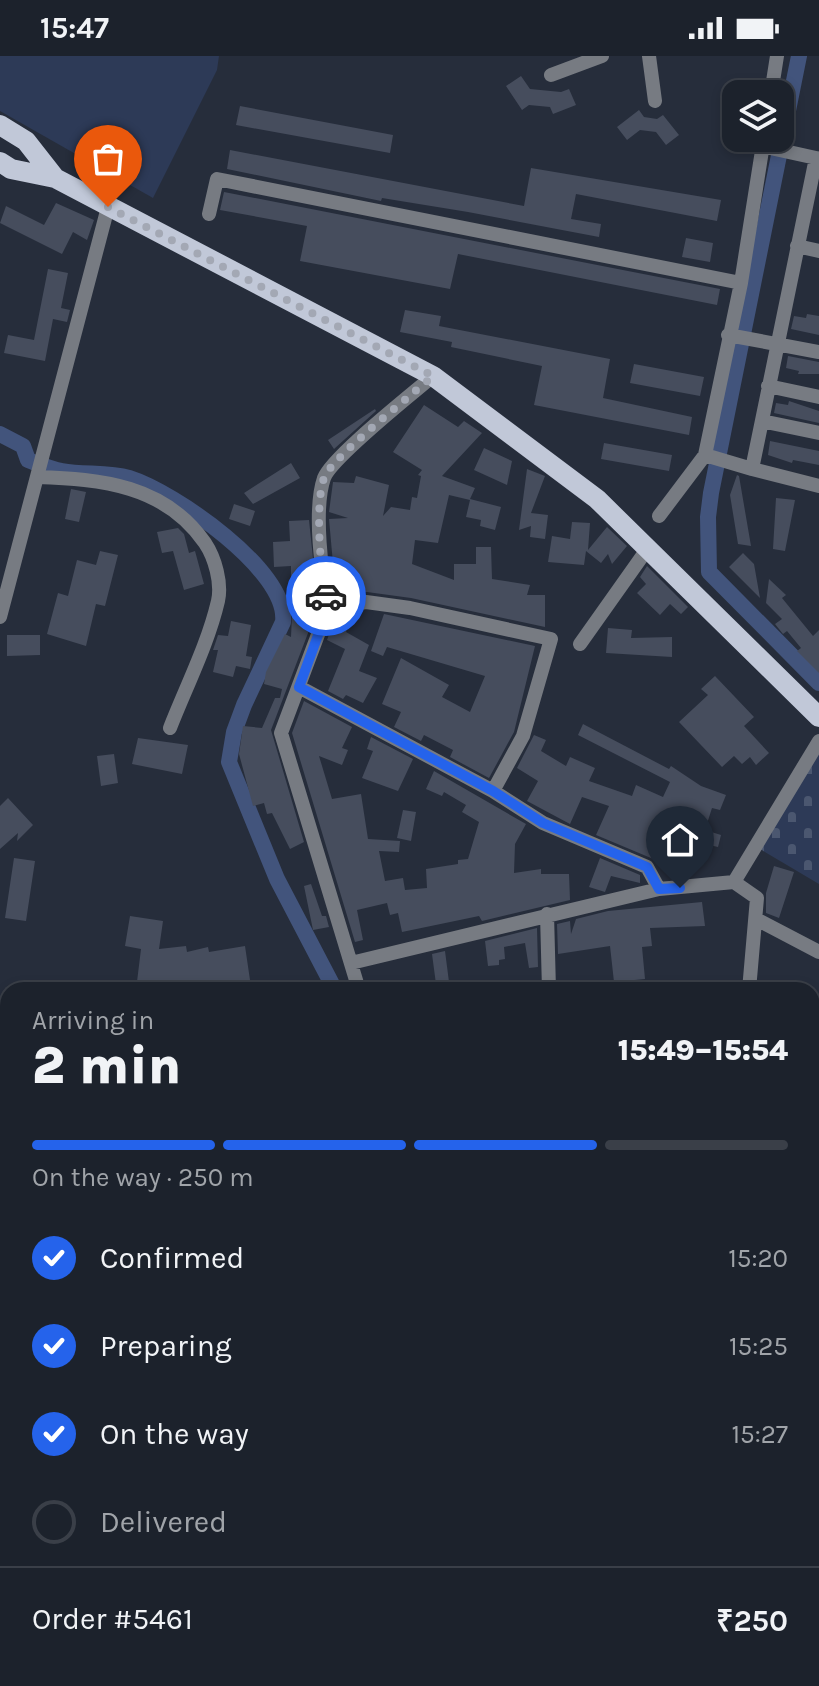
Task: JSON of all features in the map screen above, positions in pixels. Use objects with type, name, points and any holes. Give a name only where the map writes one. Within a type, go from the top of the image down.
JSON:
[{"type":"main road","points":[[0,125],[26,141],[55,178]]},
{"type":"main road","points":[[0,162],[11,169],[55,178],[433,376],[597,499],[819,717]]},
{"type":"street","points":[[551,75],[602,56]]},
{"type":"street","points":[[649,56],[655,101]]},
{"type":"street","points":[[773,80],[777,56]]},
{"type":"street","points":[[659,516],[710,457],[766,152]]},
{"type":"street","points":[[746,468],[762,421],[771,346],[818,159],[792,152]]},
{"type":"street","points":[[209,214],[217,179],[741,283]]},
{"type":"street","points":[[0,617],[7,564],[37,477],[108,207]]},
{"type":"street","points":[[797,246],[819,251]]},
{"type":"street","points":[[733,336],[771,346],[819,352]]},
{"type":"street","points":[[357,982],[281,733],[328,608],[320,568],[324,477],[341,457],[433,376]]},
{"type":"street","points":[[768,386],[819,397]]},
{"type":"street","points":[[762,421],[819,433]]},
{"type":"street","points":[[710,457],[819,486]]},
{"type":"street","points":[[37,477],[94,478],[154,495],[194,528],[214,557],[219,599],[170,728]]},
{"type":"street","points":[[580,644],[648,548]]},
{"type":"street","points":[[328,608],[366,602],[410,608],[551,639],[523,736],[493,791]]},
{"type":"street","points":[[299,687],[493,791],[543,823],[647,867],[659,889]]},
{"type":"street","points":[[734,882],[819,741]]},
{"type":"street","points":[[351,963],[659,889],[734,882],[757,898],[750,982]]},
{"type":"street","points":[[547,914],[549,982]]},
{"type":"street","points":[[756,919],[819,952]]},
{"type":"green space","points":[[0,56],[219,56],[217,70],[153,198],[0,111]]},
{"type":"green space","points":[[819,752],[819,884],[760,849]]},
{"type":"building","points":[[521,76],[530,89],[561,92],[569,89],[576,105],[553,114],[550,107],[529,105],[522,110],[506,86]]},
{"type":"building","points":[[240,106],[393,135],[390,153],[236,125]]},
{"type":"building","points":[[639,110],[644,117],[657,119],[663,115],[679,135],[666,145],[656,132],[640,130],[627,140],[617,127]]},
{"type":"building","points":[[230,150],[524,206],[531,168],[721,200],[717,221],[576,194],[571,219],[601,224],[599,237],[468,212],[382,198],[381,201],[227,169]]},
{"type":"building","points":[[224,192],[720,289],[717,305],[458,254],[450,289],[300,261],[307,226],[220,210]]},
{"type":"building","points":[[56,203],[94,220],[87,240],[73,232],[62,254],[0,223],[6,206],[44,225]]},
{"type":"building","points":[[686,238],[713,243],[710,262],[682,257]]},
{"type":"building","points":[[48,269],[68,273],[61,308],[70,310],[67,322],[53,319],[45,361],[4,353],[8,335],[34,340]]},
{"type":"building","points":[[405,310],[441,316],[439,326],[610,359],[603,398],[692,417],[689,435],[534,405],[542,366],[451,347],[452,342],[400,332]]},
{"type":"building","points":[[807,314],[819,316],[819,335],[791,329],[794,316],[806,318]]},
{"type":"building","points":[[788,356],[819,362],[819,374],[798,374],[799,371],[786,368]]},
{"type":"building","points":[[634,364],[704,377],[700,396],[630,383]]},
{"type":"building","points":[[789,401],[819,411],[819,423],[774,413],[776,403],[788,405]]},
{"type":"building","points":[[424,405],[458,427],[464,421],[482,433],[442,476],[475,488],[470,499],[501,507],[495,530],[480,526],[481,520],[466,517],[470,500],[449,495],[438,543],[415,540],[412,564],[454,580],[454,564],[476,564],[476,547],[491,547],[492,579],[530,585],[527,595],[545,595],[545,627],[411,598],[367,592],[336,597],[329,519],[348,518],[329,512],[333,482],[354,483],[356,476],[389,485],[383,516],[391,507],[410,510],[412,497],[417,498],[421,476],[418,475],[422,470],[393,452]]},
{"type":"building","points":[[376,411],[334,449],[328,440]]},
{"type":"building","points":[[770,441],[819,451],[819,465],[793,460],[792,463],[768,455]]},
{"type":"building","points":[[604,443],[672,455],[669,471],[601,459]]},
{"type":"building","points":[[484,448],[512,461],[507,485],[474,470]]},
{"type":"building","points":[[291,463],[300,478],[253,504],[244,493]]},
{"type":"building","points":[[527,469],[545,476],[531,513],[548,515],[545,539],[530,537],[531,526],[519,530]]},
{"type":"building","points":[[737,475],[751,546],[738,544],[730,495]]},
{"type":"building","points":[[71,489],[86,492],[79,522],[65,519]]},
{"type":"building","points":[[776,498],[795,500],[785,551],[773,549]]},
{"type":"building","points":[[234,504],[255,511],[250,526],[229,519]]},
{"type":"building","points":[[309,520],[318,607],[271,730],[304,842],[290,849],[272,813],[267,814],[264,803],[253,806],[239,754],[243,726],[262,728],[275,698],[280,698],[282,689],[264,684],[266,672],[285,634],[291,637],[292,615],[300,615],[299,587],[291,587],[291,566],[274,567],[273,542],[290,541],[289,521]]},
{"type":"building","points":[[572,522],[590,523],[588,550],[607,527],[627,546],[612,564],[608,554],[601,563],[586,551],[584,565],[548,562],[552,536],[570,539]]},
{"type":"building","points":[[178,528],[184,534],[189,553],[195,551],[204,584],[184,590],[173,551],[162,553],[157,532]]},
{"type":"building","points":[[100,551],[118,555],[105,606],[96,604],[86,646],[47,634],[58,593],[68,596],[77,560],[96,565]]},
{"type":"building","points":[[743,553],[754,564],[760,598],[729,567]]},
{"type":"building","points":[[647,566],[688,607],[681,614],[670,604],[660,615],[637,593],[646,584],[640,577]]},
{"type":"building","points":[[769,579],[786,595],[782,598],[813,636],[819,630],[819,673],[797,651],[801,648],[787,631],[783,634],[775,624],[782,619],[766,603]]},
{"type":"building","points":[[353,614],[346,632],[369,645],[359,671],[377,678],[363,703],[346,695],[343,699],[328,691],[345,649],[327,640],[335,617]]},
{"type":"building","points":[[384,614],[535,646],[514,732],[489,778],[450,757],[453,750],[424,735],[421,741],[394,727],[401,712],[382,704],[401,658],[449,685],[442,697],[470,712],[485,676],[387,647],[383,656],[371,651]]},
{"type":"building","points":[[231,621],[251,625],[246,656],[252,657],[250,669],[236,666],[233,677],[213,672],[218,650],[213,650],[218,635],[228,636]]},
{"type":"building","points":[[608,628],[632,630],[631,638],[672,637],[672,657],[606,653]]},
{"type":"building","points":[[7,635],[40,635],[40,655],[7,656]]},
{"type":"building","points":[[715,676],[754,717],[744,726],[769,753],[756,765],[750,757],[742,764],[734,756],[722,767],[679,722],[708,695],[701,689]]},
{"type":"building","points":[[304,701],[352,727],[342,748],[348,750],[342,765],[319,756],[332,799],[361,794],[368,839],[400,841],[399,852],[379,851],[385,881],[403,878],[405,890],[427,888],[426,869],[458,864],[458,860],[468,859],[479,822],[462,812],[466,805],[444,792],[442,796],[426,789],[434,771],[526,824],[515,844],[514,873],[541,869],[541,874],[569,874],[570,900],[482,921],[479,916],[402,932],[398,913],[390,915],[387,903],[357,910],[363,940],[355,942],[292,733]]},
{"type":"building","points":[[583,724],[669,769],[671,766],[701,786],[726,795],[720,810],[712,808],[705,830],[721,835],[718,847],[683,839],[670,866],[596,835],[609,806],[582,797],[570,824],[527,801],[538,781],[517,768],[534,735],[546,740],[541,751],[566,766],[570,757],[595,768],[589,781],[632,796],[636,785],[663,797],[670,782],[578,735]]},
{"type":"building","points":[[371,737],[413,759],[398,791],[362,778],[373,751],[367,749]]},
{"type":"building","points":[[138,738],[188,745],[182,774],[132,764]]},
{"type":"building","points":[[114,754],[118,783],[101,786],[97,756]]},
{"type":"building","points":[[8,798],[33,825],[17,841],[18,833],[0,849],[0,806]]},
{"type":"building","points":[[403,810],[416,812],[411,841],[397,838]]},
{"type":"building","points":[[14,858],[35,861],[26,921],[5,918]]},
{"type":"building","points":[[600,858],[640,875],[640,883],[611,876],[605,892],[589,887]]},
{"type":"building","points":[[774,866],[794,872],[779,918],[766,913],[766,893]]},
{"type":"building","points":[[311,884],[329,927],[313,930],[304,886]]},
{"type":"building","points":[[702,902],[705,926],[650,928],[652,946],[642,947],[645,979],[614,982],[610,946],[558,954],[557,924],[570,921],[571,934],[576,919],[608,911]]},
{"type":"building","points":[[130,916],[163,921],[159,949],[186,946],[187,952],[208,947],[209,952],[245,946],[250,980],[137,982],[141,949],[125,946]]},
{"type":"building","points":[[537,928],[538,967],[529,968],[525,943],[504,947],[505,959],[499,960],[499,965],[488,966],[485,941]]},
{"type":"building","points":[[445,951],[449,982],[436,982],[432,954]]},
{"type":"waterway","points":[[799,56],[711,493],[709,572],[819,683]]},
{"type":"waterway","points":[[0,434],[23,446],[28,460],[49,468],[129,478],[173,499],[225,536],[268,580],[280,602],[283,622],[244,705],[234,732],[229,762],[277,879],[331,982]]},
{"type":"way so far","points":[[108,207],[433,376],[341,457],[324,477],[320,568],[326,596]]},
{"type":"route","points":[[326,596],[328,608],[299,687],[493,791],[543,823],[647,867],[659,889],[680,888]]}]
